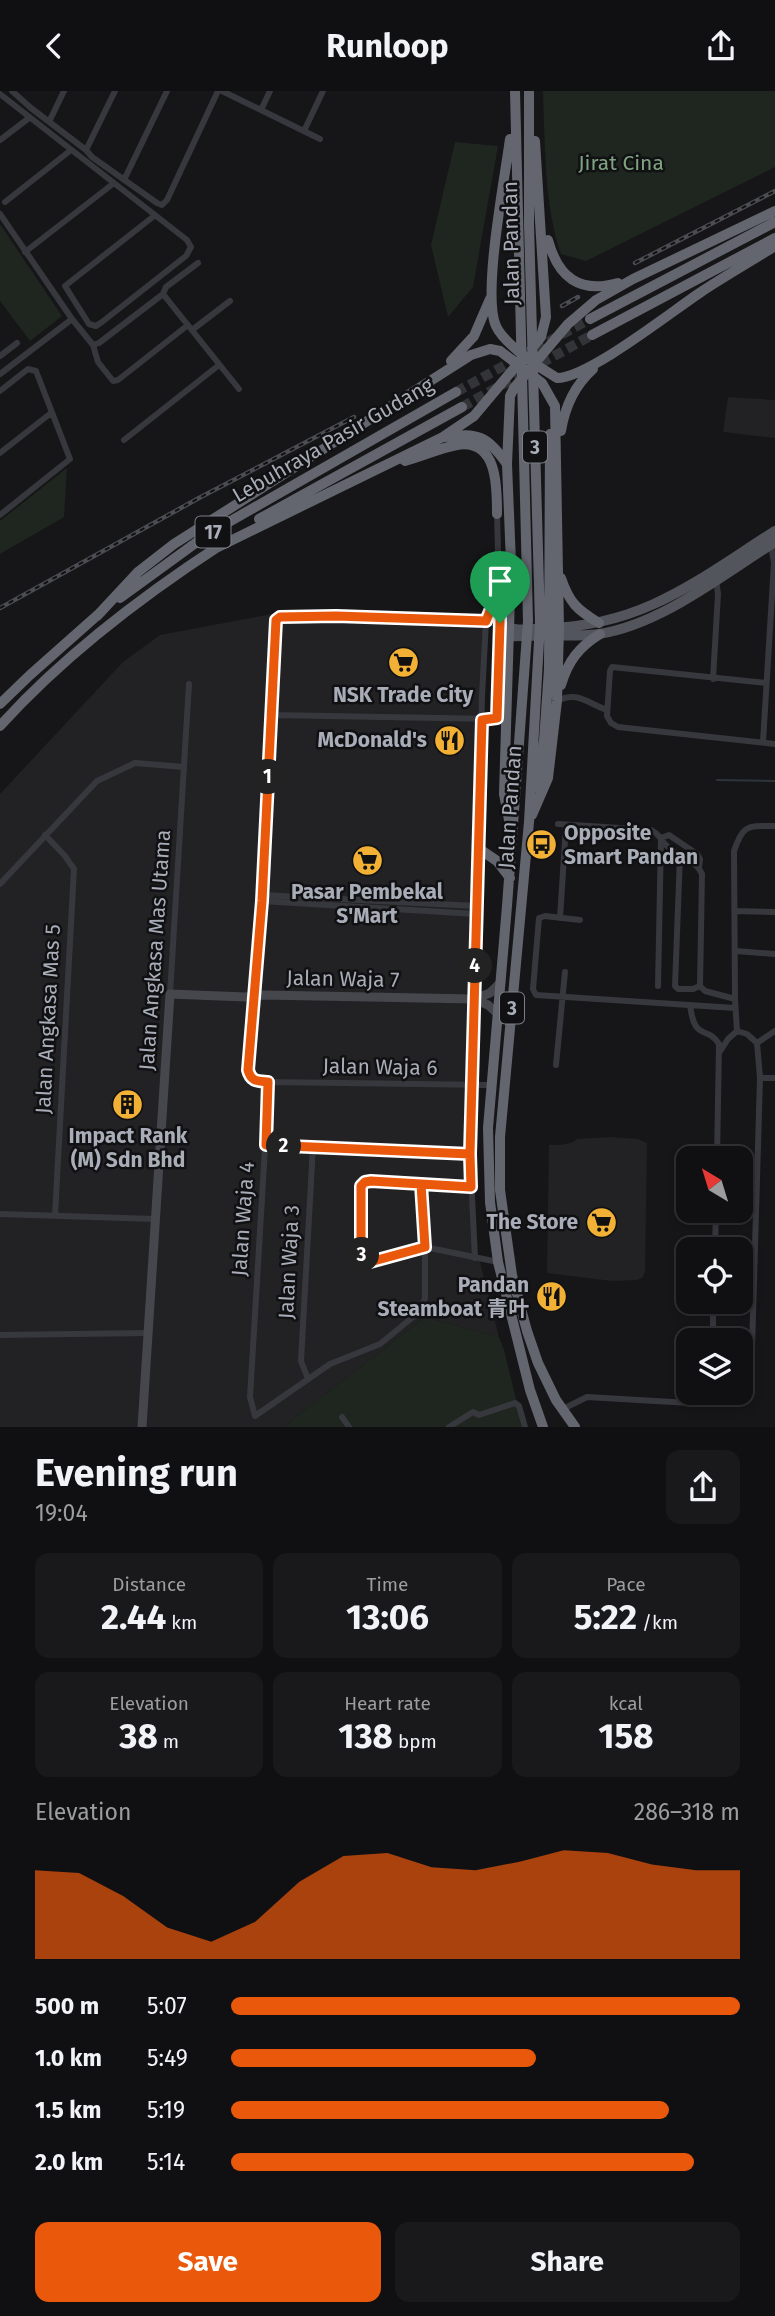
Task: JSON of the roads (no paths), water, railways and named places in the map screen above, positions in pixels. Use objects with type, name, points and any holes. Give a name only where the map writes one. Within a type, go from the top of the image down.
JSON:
[{"type":"highway","name":"Jalan Pandan","points":[[515,91],[544,669],[500,1137],[500,1190],[512,1275],[527,1331],[538,1363],[575,1427]]},
{"type":"highway","name":"Jalan Pandan","points":[[530,91],[523,226],[528,621],[510,878],[488,1128],[490,1202],[498,1262],[530,1389],[543,1427]]},
{"type":"highway","points":[[218,547],[443,437],[474,416],[541,337],[546,317],[530,91]]},
{"type":"highway","points":[[363,423],[459,355],[481,324],[491,293],[515,105]]},
{"type":"highway","points":[[513,838],[504,794],[511,563],[507,464],[508,404],[514,388],[578,314],[633,279],[775,211]]},
{"type":"highway","points":[[541,217],[553,259],[569,279],[600,286],[633,279]]},
{"type":"highway","points":[[590,319],[775,222]]},
{"type":"highway","points":[[592,335],[775,238]]},
{"type":"highway","points":[[491,293],[496,325],[507,340],[557,378],[565,378],[603,360],[694,297],[775,246]]},
{"type":"highway","points":[[97,616],[138,572],[174,544],[471,355],[482,351],[499,351],[547,390],[555,406],[544,669]]},
{"type":"highway","points":[[529,822],[548,778],[557,698],[559,632],[554,451],[576,387],[603,360]]},
{"type":"highway","name":"Lebuhraya Pasir Gudang","points":[[0,704],[97,616],[208,534],[456,392]]},
{"type":"highway","name":"Lebuhraya Pasir Gudang","points":[[0,726],[35,689],[124,612],[218,547],[270,512],[462,407]]},
{"type":"highway","points":[[443,437],[470,433],[488,442],[507,464]]},
{"type":"highway","points":[[390,462],[406,461],[457,445],[478,448],[488,457],[495,473],[498,514]]},
{"type":"highway","points":[[557,698],[571,659],[600,628],[576,608],[567,596],[558,569]]},
{"type":"highway","points":[[478,848],[497,861],[510,878]]},
{"type":"main road","points":[[600,628],[670,597],[775,531]]},
{"type":"main road","points":[[500,647],[508,637],[600,628],[656,615],[773,543]]},
{"type":"main road","points":[[500,619],[514,630],[559,632]]},
{"type":"street","points":[[12,91],[92,157],[157,203],[164,203],[220,91],[320,139]]},
{"type":"street","points":[[49,122],[64,91]]},
{"type":"street","points":[[86,150],[115,91]]},
{"type":"street","points":[[124,180],[167,91]]},
{"type":"street","points":[[261,110],[270,91]]},
{"type":"street","points":[[304,131],[323,91]]},
{"type":"street","points":[[0,94],[187,240],[191,247],[186,256],[96,326],[89,324],[65,288],[155,216]]},
{"type":"street","points":[[0,140],[29,118]]},
{"type":"street","points":[[5,202],[71,150]]},
{"type":"street","points":[[25,252],[114,183]]},
{"type":"street","points":[[0,214],[93,345],[100,365],[113,381],[230,301]]},
{"type":"street","points":[[93,345],[99,344],[198,263]]},
{"type":"street","points":[[163,294],[239,389]]},
{"type":"street","points":[[0,375],[72,319]]},
{"type":"street","points":[[0,356],[17,343]]},
{"type":"street","points":[[124,440],[219,365]]},
{"type":"street","points":[[0,391],[28,369],[36,371],[69,460],[0,515]]},
{"type":"street","points":[[0,453],[51,413]]},
{"type":"street","points":[[271,715],[482,720],[497,718],[500,647],[498,514]]},
{"type":"street","points":[[763,742],[773,543]]},
{"type":"street","points":[[713,679],[718,594],[716,579]]},
{"type":"street","points":[[475,1258],[470,1154],[482,720],[486,621],[498,589]]},
{"type":"street","points":[[490,611],[495,609],[500,619]]},
{"type":"street","points":[[268,1082],[254,1081],[249,1077],[248,1070],[262,898],[276,619],[336,616],[474,621],[500,619]]},
{"type":"street","points":[[766,683],[612,667],[607,713],[611,723],[618,727],[775,744]]},
{"type":"street","name":"Jalan Angkasa Mas Utama","points":[[142,1427],[190,684]]},
{"type":"street","points":[[557,698],[575,696],[607,713]]},
{"type":"street","points":[[0,884],[97,781],[135,763],[184,767]]},
{"type":"street","points":[[558,824],[651,830],[662,838],[664,845],[699,868],[702,874],[700,986],[705,991],[735,999]]},
{"type":"street","points":[[560,918],[566,825]]},
{"type":"street","points":[[737,1031],[734,851],[739,835],[745,828],[775,827]]},
{"type":"street","name":"Jalan Angkasa Mas 5","points":[[45,835],[74,869],[55,1215]]},
{"type":"street","points":[[662,838],[669,835],[697,854],[700,859],[699,868]]},
{"type":"street","points":[[658,986],[662,838]]},
{"type":"street","points":[[680,855],[675,987],[693,989],[700,986]]},
{"type":"street","points":[[262,898],[476,910]]},
{"type":"street","points":[[735,911],[775,912]]},
{"type":"street","points":[[580,920],[545,916],[539,918],[533,989],[536,995],[735,1008]]},
{"type":"street","points":[[661,920],[678,921]]},
{"type":"street","points":[[736,951],[775,954]]},
{"type":"street","points":[[556,1065],[565,972]]},
{"type":"street","points":[[474,999],[490,993],[501,982]]},
{"type":"street","name":"Jalan Waja 7","points":[[170,994],[474,999]]},
{"type":"street","points":[[474,999],[488,1005],[498,1014]]},
{"type":"street","points":[[690,1005],[693,1024],[716,1039],[719,1053],[717,1146]]},
{"type":"street","points":[[719,1053],[737,1031]]},
{"type":"street","points":[[737,1031],[747,1034],[757,1042],[760,1079],[753,1328]]},
{"type":"street","points":[[757,1042],[775,1031]]},
{"type":"street","points":[[760,1079],[775,1079]]},
{"type":"street","name":"Jalan Waja 6","points":[[268,1082],[491,1085]]},
{"type":"street","name":"Jalan Waja 4","points":[[268,1082],[250,1397],[255,1416],[308,1379]]},
{"type":"street","points":[[266,1145],[470,1154]]},
{"type":"street","name":"Jalan Waja 3","points":[[308,1379],[302,1361],[313,1146]]},
{"type":"street","points":[[471,1187],[365,1182],[361,1186],[361,1255],[364,1261],[370,1262],[425,1247],[498,1262]]},
{"type":"street","points":[[308,1379],[330,1364],[380,1344],[419,1312],[425,1298],[421,1184]]},
{"type":"street","points":[[0,1214],[155,1219]]},
{"type":"street","points":[[0,1335],[148,1333]]},
{"type":"street","points":[[563,1409],[587,1397],[676,1402]]},
{"type":"street","points":[[449,1427],[473,1412],[479,1415],[515,1403],[519,1406],[525,1427]]},
{"type":"street","points":[[342,1417],[349,1427]]},
{"type":"waterway","points":[[717,780],[775,781]]},
{"type":"tunnel","points":[[456,392],[590,319]]},
{"type":"tunnel","points":[[462,407],[592,335]]},
{"type":"railway","points":[[635,263],[775,191]]},
{"type":"railway","points":[[562,306],[578,297]]},
{"type":"railway","points":[[0,608],[199,498],[354,417]]},
{"type":"place","name":"NSK Trade City","points":[[403,663]]},
{"type":"place","name":"McDonald's","points":[[450,740]]},
{"type":"place","name":"Opposite Smart Pandan","points":[[541,845]]},
{"type":"place","name":"Pasar Pembekal S'Mart","points":[[367,860]]},
{"type":"place","name":"Impact Rank (M) Sdn Bhd","points":[[128,1104]]},
{"type":"place","name":"The Store","points":[[601,1222]]},
{"type":"place","name":"Pandan Steamboat 青叶","points":[[552,1297]]},
{"type":"park label","name":"Jirat Cina","points":[[621,163]]}]
